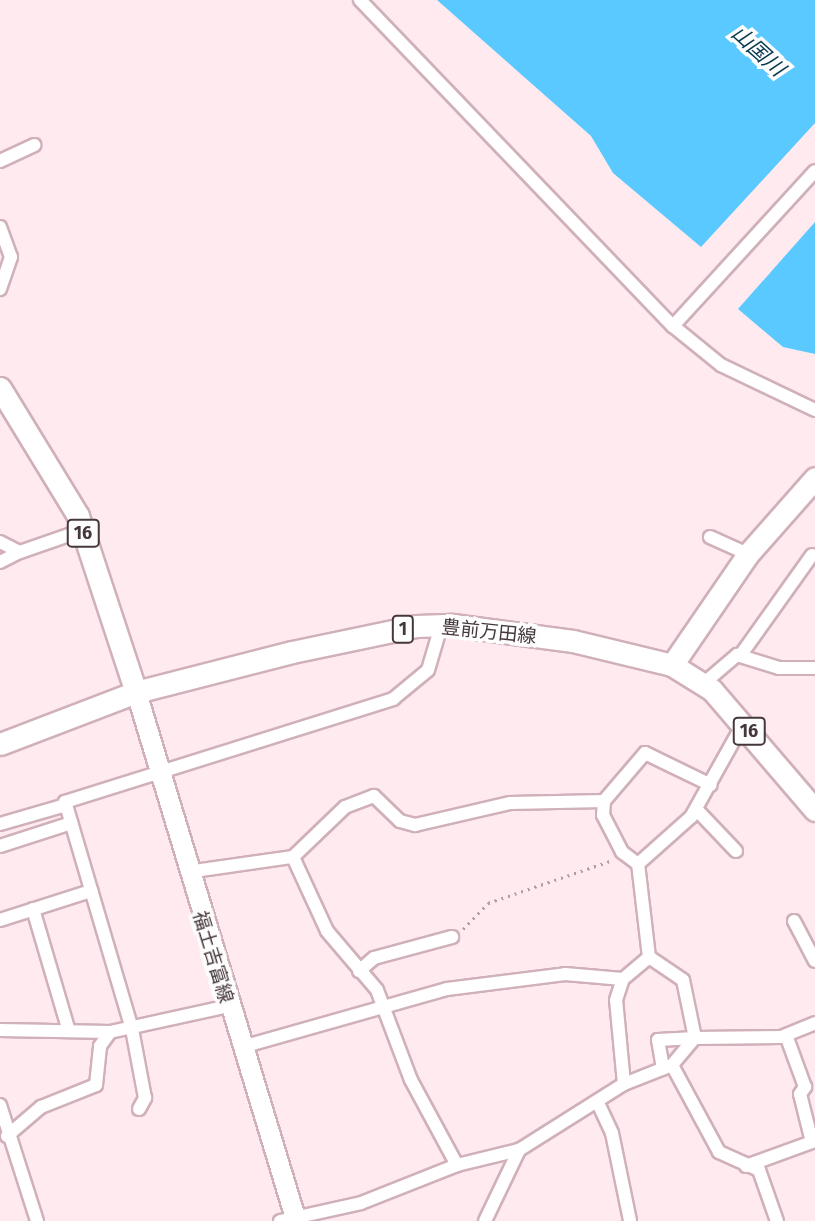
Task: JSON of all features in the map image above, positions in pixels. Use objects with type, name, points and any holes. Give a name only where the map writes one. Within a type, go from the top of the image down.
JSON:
[{"type":"main road","name":"16","points":[[0,388],[83,530],[136,692]]},
{"type":"main road","points":[[672,665],[748,554],[815,478]]},
{"type":"main road","name":"豊前万田線","points":[[0,744],[136,692],[292,652],[441,626],[573,641],[672,665]]},
{"type":"main road","name":"16","points":[[672,665],[703,684],[743,724],[815,810]]},
{"type":"main road","name":"福土吉富線","points":[[136,692],[291,1220]]},
{"type":"street","points":[[360,0],[673,326],[722,365],[815,410]]},
{"type":"street","points":[[0,161],[35,145]]},
{"type":"street","points":[[673,326],[815,171]]},
{"type":"street","points":[[0,227],[11,257],[0,289]]},
{"type":"street","points":[[0,562],[20,552],[83,530]]},
{"type":"street","points":[[710,537],[748,554]]},
{"type":"street","points":[[0,542],[20,552]]},
{"type":"street","points":[[740,656],[811,555]]},
{"type":"street","points":[[0,824],[161,775],[393,699],[428,670],[441,626]]},
{"type":"street","points":[[703,684],[725,661],[740,656],[779,668],[815,668]]},
{"type":"street","points":[[638,864],[696,809],[743,724]]},
{"type":"street","points":[[695,1038],[683,980],[649,957],[638,864],[627,856],[603,815],[604,800],[645,753],[711,785]]},
{"type":"street","points":[[187,872],[293,857],[345,807],[374,796],[400,821],[415,825],[510,803],[604,800]]},
{"type":"street","points":[[66,805],[132,1029],[145,1098],[139,1109]]},
{"type":"street","points":[[696,809],[736,851]]},
{"type":"street","points":[[0,846],[71,823]]},
{"type":"street","points":[[293,857],[327,931],[383,1007],[411,1080],[457,1165]]},
{"type":"street","points":[[0,920],[91,891]]},
{"type":"street","points":[[33,909],[69,1031]]},
{"type":"street","points":[[794,921],[815,961]]},
{"type":"street","points":[[359,971],[373,958],[452,937]]},
{"type":"street","points":[[624,1084],[616,1000],[623,979],[649,957]]},
{"type":"street","points":[[242,1047],[447,989],[565,974],[623,979]]},
{"type":"street","points":[[0,1030],[110,1032],[228,1006]]},
{"type":"street","points":[[777,1221],[760,1170],[719,1152],[668,1067],[658,1040],[786,1035],[815,1023]]},
{"type":"street","points":[[7,1136],[41,1107],[96,1085],[100,1046],[110,1032]]},
{"type":"street","points":[[746,1166],[812,1142],[800,1094],[810,1085],[786,1035]]},
{"type":"street","points":[[291,1220],[361,1203],[457,1165],[519,1150],[598,1103],[624,1084],[668,1067],[695,1038]]},
{"type":"street","points":[[598,1103],[612,1133],[629,1221]]},
{"type":"street","points":[[0,1105],[7,1136],[37,1221]]},
{"type":"street","points":[[485,1221],[519,1150]]},
{"type":"path","points":[[452,937],[488,903],[627,856]]},
{"type":"water","name":"山国川","points":[[437,0],[815,0],[815,123],[701,247],[613,173],[591,136]]},
{"type":"water","points":[[815,222],[815,354],[783,347],[738,309]]}]
